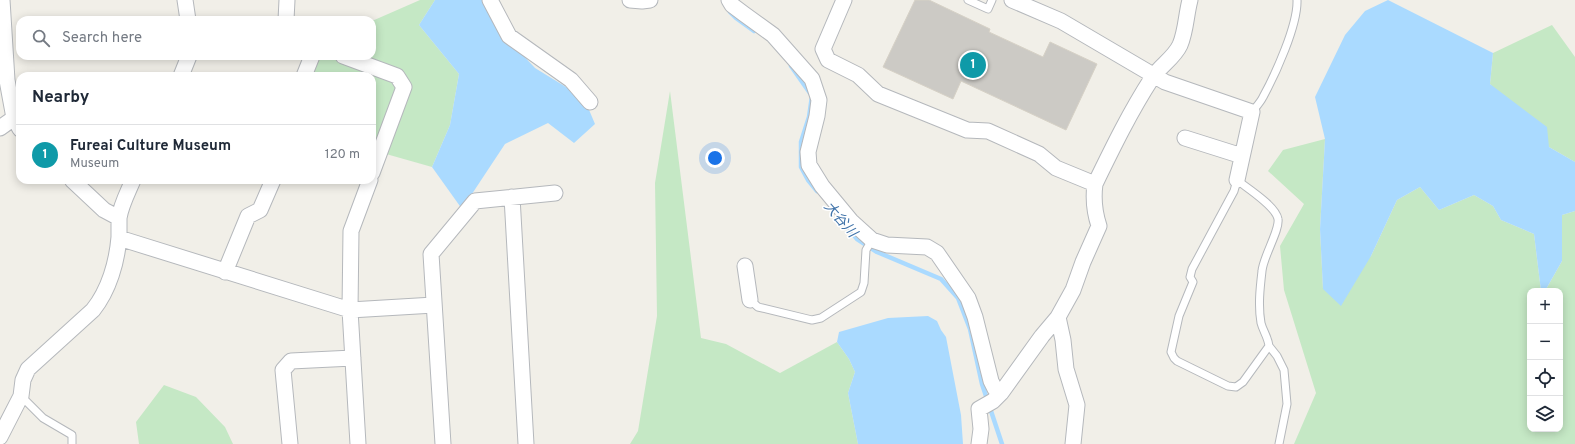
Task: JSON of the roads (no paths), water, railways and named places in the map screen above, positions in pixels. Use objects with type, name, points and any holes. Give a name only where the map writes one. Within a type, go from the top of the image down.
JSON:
[{"type":"street","points":[[2,0],[4,80],[16,121]]},
{"type":"street","points":[[185,0],[187,16]]},
{"type":"street","points":[[286,16],[287,0]]},
{"type":"street","points":[[490,0],[509,36],[571,80],[590,102]]},
{"type":"street","points":[[630,0],[650,0]]},
{"type":"street","points":[[729,0],[732,5],[773,35],[812,79],[819,100],[817,116],[808,152],[809,165],[822,186],[851,221],[872,240],[887,245],[927,247],[937,253],[968,298],[975,317],[991,381],[995,389],[1001,393]]},
{"type":"street","points":[[844,0],[823,49],[828,60],[858,75],[878,94],[967,130],[988,131],[1039,154],[1056,168],[1095,184]]},
{"type":"street","points":[[1012,0],[1061,21],[1165,82],[1252,112],[1236,180]]},
{"type":"street","points":[[979,444],[981,429],[979,409],[993,401],[1001,393],[1058,317],[1073,290],[1083,262],[1099,226],[1094,210],[1093,194],[1095,184],[1128,118],[1154,76],[1177,51],[1183,38],[1186,14],[1190,0]]},
{"type":"street","points":[[182,72],[187,60]]},
{"type":"street","points":[[306,72],[310,60]]},
{"type":"street","points":[[354,60],[397,76],[404,87],[376,155]]},
{"type":"street","points":[[812,79],[828,60]]},
{"type":"street","points":[[0,128],[16,124]]},
{"type":"street","points":[[1185,138],[1242,156]]},
{"type":"street","points":[[76,184],[104,210],[119,218]]},
{"type":"street","points":[[0,437],[21,396],[23,380],[28,369],[100,302],[111,276],[119,238],[119,218],[124,199],[131,184]]},
{"type":"street","points":[[225,272],[248,216],[260,210],[271,184]]},
{"type":"street","points":[[358,444],[350,310],[351,231],[369,184]]},
{"type":"street","points":[[443,444],[431,254],[475,201],[555,193]]},
{"type":"street","points":[[512,198],[526,444]]},
{"type":"street","points":[[119,238],[350,310],[434,305]]},
{"type":"street","points":[[745,266],[750,300]]},
{"type":"street","points":[[1058,317],[1064,340],[1066,369],[1077,405],[1073,444]]},
{"type":"street","points":[[290,444],[283,370],[291,361],[353,358]]},
{"type":"lane","points":[[968,0],[988,9],[992,0]]},
{"type":"lane","points":[[1252,112],[1262,98],[1291,32],[1297,9],[1297,0]]},
{"type":"lane","points":[[1236,180],[1274,209],[1278,219],[1262,269],[1259,305],[1261,324],[1268,340],[1268,346],[1243,382],[1236,387],[1228,386],[1177,361],[1171,352],[1179,316],[1193,282],[1190,277],[1192,269],[1234,191],[1236,180]]},
{"type":"lane","points":[[750,300],[758,307],[812,320],[821,318],[861,292],[864,283],[866,250],[872,240]]},
{"type":"lane","points":[[1268,346],[1277,356],[1284,370],[1287,404],[1279,444]]},
{"type":"lane","points":[[21,396],[43,418],[72,435],[72,444]]},
{"type":"water","points":[[435,0],[482,0],[497,28],[535,68],[584,98],[595,124],[574,143],[548,123],[505,144],[462,209],[432,167],[450,125],[459,74],[419,25]]},
{"type":"water","points":[[1388,0],[1493,53],[1490,84],[1547,127],[1549,147],[1575,162],[1575,211],[1562,215],[1562,261],[1547,288],[1541,288],[1534,234],[1501,220],[1493,206],[1474,195],[1439,210],[1420,187],[1397,200],[1371,256],[1341,306],[1323,289],[1320,229],[1325,139],[1315,97],[1345,35],[1365,11]]},
{"type":"water","points":[[928,316],[937,321],[946,337],[961,415],[963,444],[858,444],[848,393],[855,372],[849,359],[837,342],[839,332],[888,318]]},
{"type":"waterway","name":"大谷川","points":[[730,12],[754,31]]},
{"type":"waterway","name":"大谷川","points":[[791,66],[812,96],[809,117],[801,142],[801,167],[808,180],[817,191]]},
{"type":"waterway","name":"大谷川","points":[[846,226],[857,239],[877,252],[941,279],[958,298],[970,329],[982,384],[1002,444]]},
{"type":"place","name":"Fureai Culture Museum","points":[[973,65]]}]
